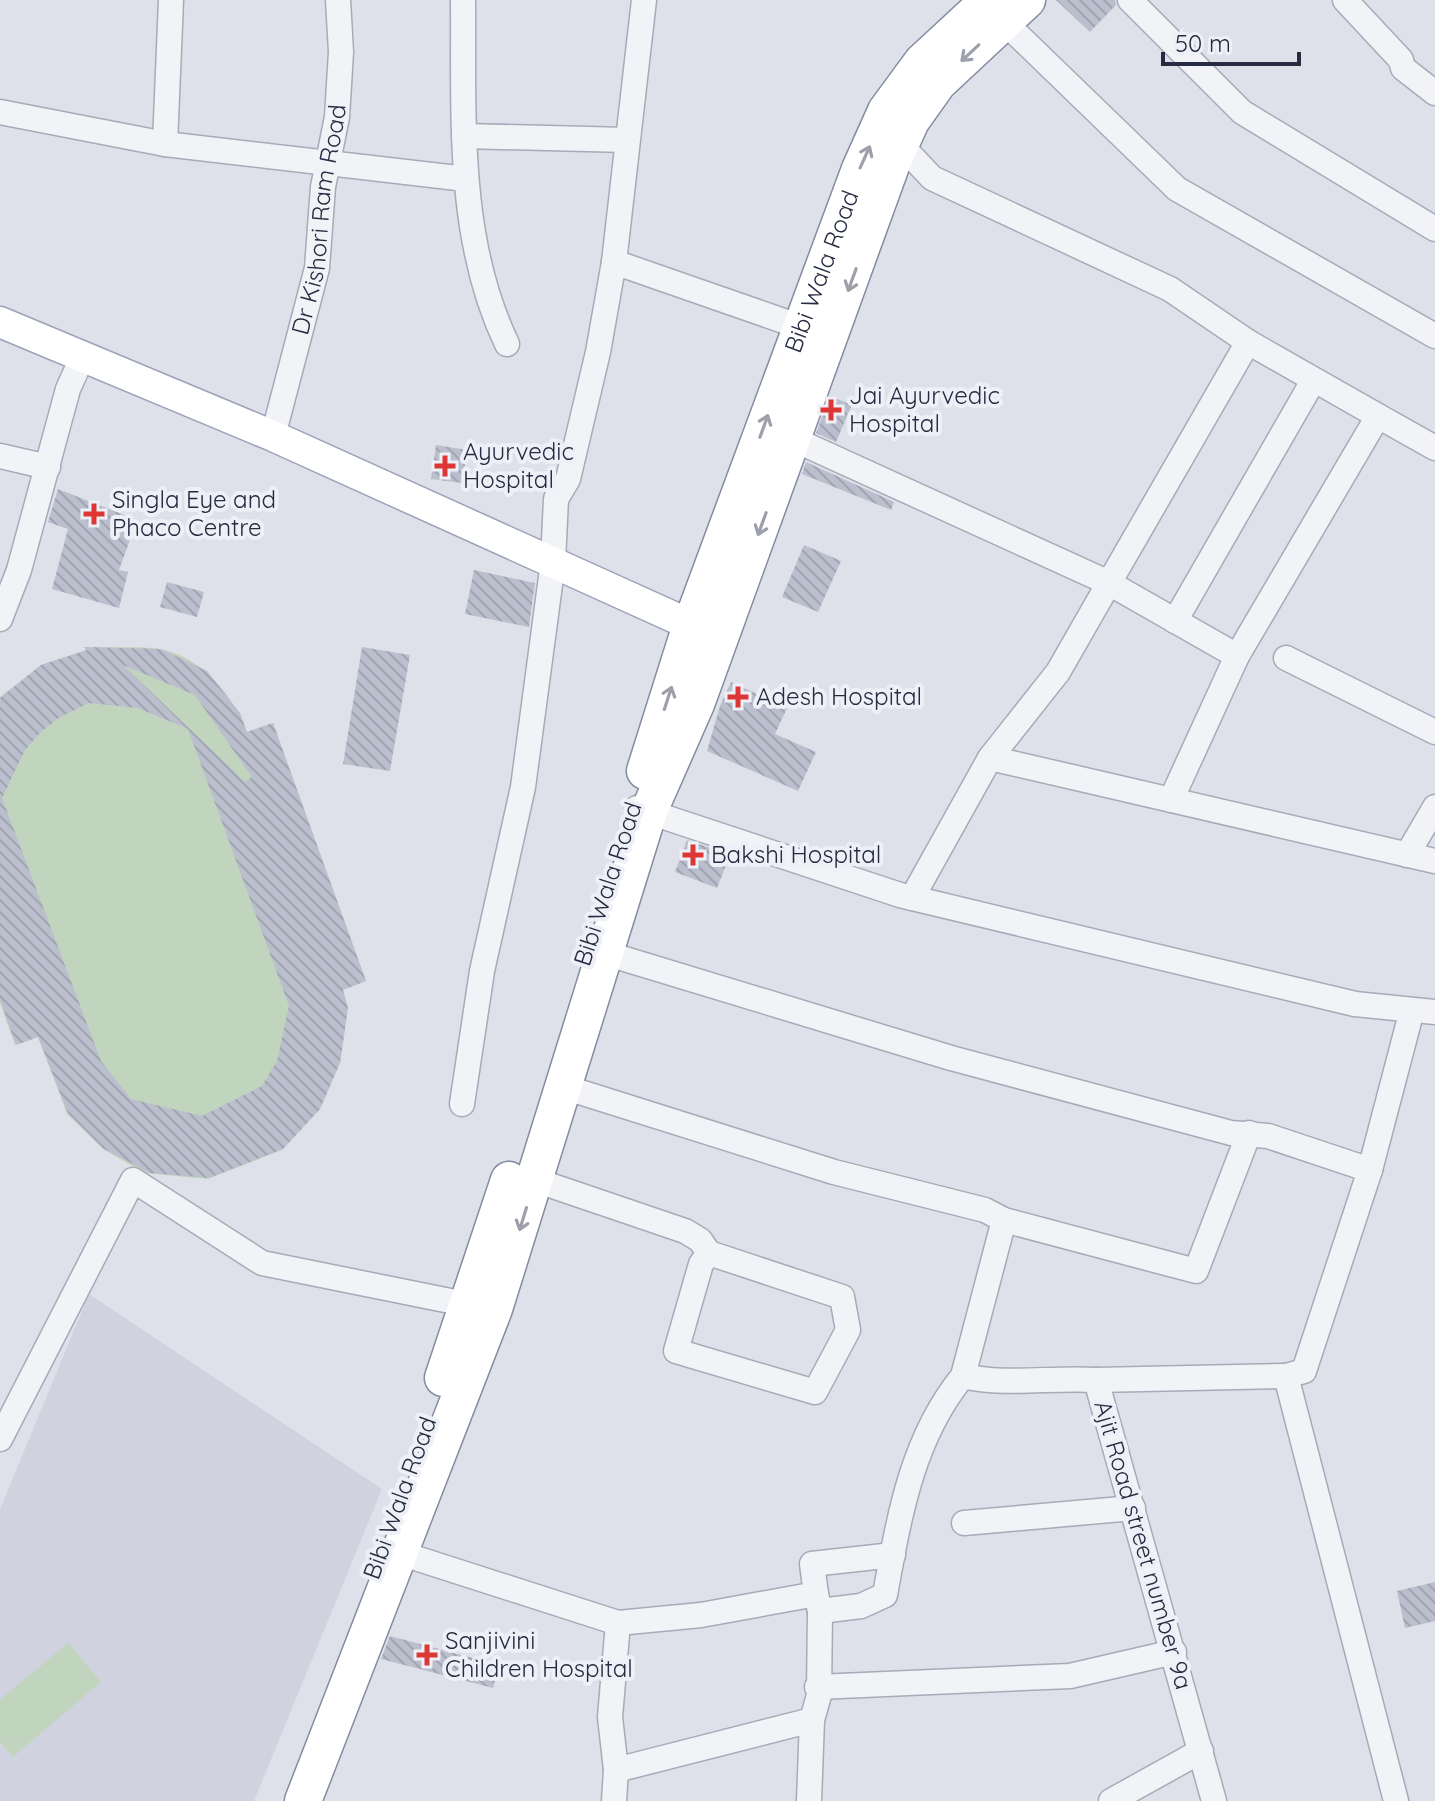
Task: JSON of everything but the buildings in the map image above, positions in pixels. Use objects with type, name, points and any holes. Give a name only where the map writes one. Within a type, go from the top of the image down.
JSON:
[{"type":"highway","points":[[706,632],[793,439],[911,121],[1001,6]]},
{"type":"highway","name":"Bibi Wala Road","points":[[280,1801],[481,1307],[641,809],[706,632],[801,327],[860,169],[886,111],[922,62],[1001,6]]},
{"type":"highway","points":[[303,1801],[400,1553],[481,1307],[535,1180],[605,953],[641,809]]},
{"type":"main road","points":[[0,322],[273,436],[706,632]]},
{"type":"street","points":[[165,144],[171,0]]},
{"type":"street","name":"Dr Kishori Ram Road","points":[[273,436],[317,268],[328,163],[337,117],[341,52],[338,0]]},
{"type":"street","points":[[463,0],[466,179],[475,249],[497,322],[507,344]]},
{"type":"street","points":[[462,1104],[482,971],[523,787],[553,562],[556,499],[568,479],[598,352],[614,262],[644,0]]},
{"type":"street","points":[[1130,0],[1242,112],[1435,229]]},
{"type":"street","points":[[1345,0],[1401,60],[1403,68],[1435,93]]},
{"type":"street","points":[[1001,6],[1177,189],[1435,336]]},
{"type":"street","points":[[0,112],[165,144],[466,179]]},
{"type":"street","points":[[464,136],[627,140]]},
{"type":"street","points":[[901,145],[932,178],[1170,289],[1248,342],[1435,448]]},
{"type":"street","points":[[614,262],[801,327]]},
{"type":"street","points":[[912,898],[990,758],[1058,672],[1248,342]]},
{"type":"street","points":[[0,619],[19,570],[68,389],[83,356]]},
{"type":"street","points":[[1175,621],[1313,381]]},
{"type":"street","points":[[1171,800],[1237,656],[1378,416]]},
{"type":"street","points":[[793,439],[1109,583],[1237,656]]},
{"type":"street","points":[[0,456],[48,467]]},
{"type":"street","points":[[1286,658],[1435,732]]},
{"type":"street","points":[[990,758],[1435,861]]},
{"type":"street","points":[[1407,855],[1435,807]]},
{"type":"street","points":[[641,809],[912,898],[1355,1004],[1423,1011],[1304,1371],[1286,1376],[1396,1801]]},
{"type":"street","points":[[605,953],[951,1058],[1231,1133],[1268,1136],[1370,1170]]},
{"type":"street","points":[[564,1087],[834,1172],[985,1210],[1004,1220],[1196,1271],[1249,1133]]},
{"type":"street","points":[[0,1439],[133,1180],[262,1263],[481,1307]]},
{"type":"street","points":[[535,1180],[685,1231],[700,1240],[709,1253],[842,1297],[848,1330],[815,1392],[676,1351],[701,1264],[709,1253]]},
{"type":"street","points":[[400,1553],[618,1623],[818,1602],[861,1606],[885,1595],[911,1470],[941,1403],[963,1376],[1004,1220]]},
{"type":"street","points":[[963,1376],[994,1383],[1061,1377],[1096,1380]]},
{"type":"street","name":"Ajit Road street number 9a","points":[[1211,1800],[1174,1652],[1096,1380],[1286,1376]]},
{"type":"street","points":[[964,1523],[1133,1508]]},
{"type":"street","points":[[809,1801],[812,1720],[819,1695],[818,1602],[812,1564],[893,1555]]},
{"type":"street","points":[[614,1801],[616,1770],[610,1717],[618,1623]]},
{"type":"street","points":[[817,1687],[1070,1676],[1174,1652]]},
{"type":"street","points":[[616,1770],[812,1720]]},
{"type":"street","points":[[1111,1801],[1201,1751]]},
{"type":"shaded area","points":[[89,1294],[382,1489],[254,1801],[0,1801],[0,1509]]},
{"type":"green space","points":[[95,647],[151,648],[174,653],[188,659],[213,679],[233,704],[247,732],[273,723],[366,981],[343,990],[348,1008],[340,1063],[320,1109],[282,1150],[208,1179],[144,1173],[103,1149],[67,1114],[38,1037],[15,1045],[0,1003],[0,697],[41,665]]},
{"type":"green space","points":[[68,1643],[101,1682],[13,1757],[0,1742],[0,1700]]},
{"type":"place","name":"Jai Ayurvedic Hospital","points":[[831,410]]},
{"type":"place","name":"Ayurvedic Hospital","points":[[445,466]]},
{"type":"place","name":"Singla Eye and Phaco Centre","points":[[94,514]]},
{"type":"place","name":"Adesh Hospital","points":[[738,697]]},
{"type":"place","name":"Bakshi Hospital","points":[[693,855]]},
{"type":"place","name":"Sanjivini Children Hospital","points":[[427,1655]]}]
